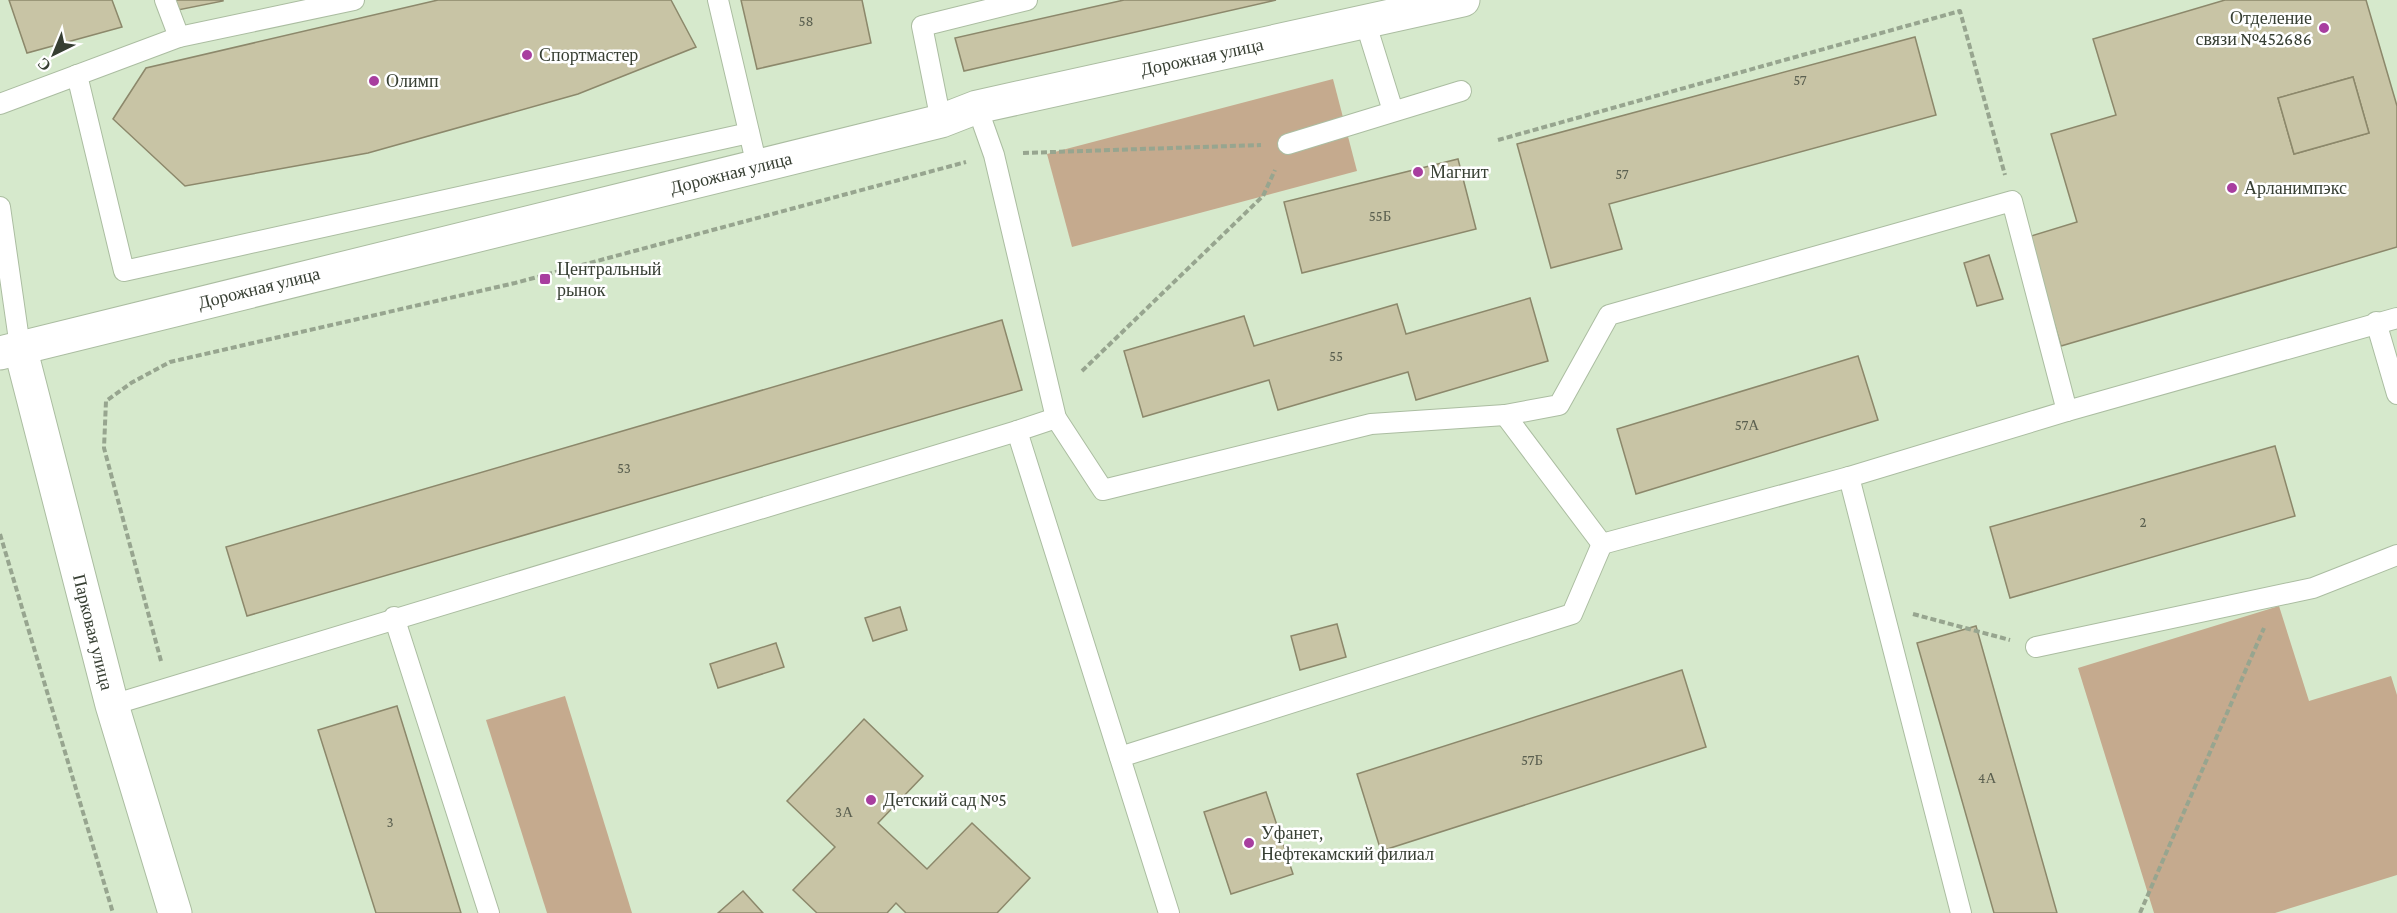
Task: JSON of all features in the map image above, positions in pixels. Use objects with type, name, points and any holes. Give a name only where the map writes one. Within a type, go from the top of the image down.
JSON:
[{"type":"main road","name":"Дорожная улица","points":[[10,350],[941,121],[976,107],[1463,0]]},
{"type":"main road","name":"Парковая улица","points":[[10,350],[112,705],[176,913]]},
{"type":"lane","points":[[165,0],[178,37]]},
{"type":"lane","points":[[0,104],[178,37],[354,0]]},
{"type":"lane","points":[[718,0],[757,166]]},
{"type":"lane","points":[[941,121],[922,26],[1027,0]]},
{"type":"lane","points":[[1365,21],[1393,111]]},
{"type":"lane","points":[[78,75],[124,271],[749,133]]},
{"type":"lane","points":[[1288,144],[1461,91]]},
{"type":"lane","points":[[976,107],[994,154],[1056,418],[1103,490],[1371,424],[1505,415],[1559,405],[1609,315],[2012,201],[2067,411]]},
{"type":"lane","points":[[0,207],[10,350]]},
{"type":"lane","points":[[1602,544],[1849,477],[2067,411],[2376,322],[2397,318]]},
{"type":"lane","points":[[2376,322],[2397,394]]},
{"type":"lane","points":[[1505,415],[1602,544]]},
{"type":"lane","points":[[112,705],[394,617],[1056,418]]},
{"type":"lane","points":[[1017,431],[1169,913]]},
{"type":"lane","points":[[1849,477],[1961,913]]},
{"type":"lane","points":[[1120,757],[1572,614],[1602,544]]},
{"type":"lane","points":[[2036,647],[2313,588],[2397,555]]},
{"type":"lane","points":[[394,617],[489,913]]},
{"type":"path","points":[[1498,140],[1960,11],[2012,201]]},
{"type":"path","points":[[169,688],[104,448],[106,401],[131,383],[171,362],[515,284],[994,154],[1288,144],[1263,196],[1082,371]]},
{"type":"path","points":[[0,534],[112,913]]},
{"type":"path","points":[[2139,913],[2278,595]]},
{"type":"path","points":[[1881,605],[2036,647]]},
{"type":"shaded area","points":[[1333,79],[1357,171],[1072,247],[1047,154]]},
{"type":"shaded area","points":[[2279,606],[2309,701],[2391,676],[2397,695],[2397,875],[2275,913],[2154,913],[2078,668]]},
{"type":"shaded area","points":[[565,696],[632,913],[547,913],[486,720]]},
{"type":"building","points":[[9,0],[112,0],[122,27],[27,53]]},
{"type":"building","points":[[168,0],[223,0],[223,1],[173,11]]},
{"type":"building","name":"Олимп","points":[[438,0],[671,0],[696,47],[578,94],[368,153],[185,186],[113,119],[146,68]]},
{"type":"building","points":[[741,0],[862,0],[871,43],[757,69]]},
{"type":"building","points":[[1124,0],[1276,0],[964,71],[955,38]]},
{"type":"building","name":"Арланимпэкс","points":[[2225,0],[2366,0],[2397,106],[2397,247],[2061,346],[2028,237],[2077,222],[2051,134],[2116,115],[2093,39]],"holes":[[[2353,77],[2369,133],[2294,154],[2278,98]]]},
{"type":"building","points":[[1915,37],[1936,115],[1609,204],[1622,249],[1551,268],[1517,144]]},
{"type":"building","points":[[2353,77],[2369,133],[2294,154],[2278,98]]},
{"type":"building","points":[[1458,159],[1476,229],[1302,273],[1284,202]]},
{"type":"building","points":[[1989,255],[2003,299],[1977,306],[1964,263]]},
{"type":"building","points":[[1530,298],[1548,361],[1416,400],[1408,372],[1278,410],[1269,380],[1143,417],[1124,351],[1244,316],[1254,346],[1397,304],[1406,334]]},
{"type":"building","points":[[1002,320],[1022,390],[247,616],[226,547]]},
{"type":"building","points":[[1858,356],[1878,420],[1636,494],[1617,429]]},
{"type":"building","points":[[2275,446],[2295,516],[2010,598],[1990,527]]},
{"type":"building","points":[[900,607],[907,630],[873,641],[865,618]]},
{"type":"building","points":[[1337,624],[1346,657],[1300,670],[1291,636]]},
{"type":"building","points":[[1976,626],[2057,913],[1994,913],[1917,643]]},
{"type":"building","points":[[776,643],[784,667],[718,688],[710,664]]},
{"type":"building","points":[[1682,670],[1706,747],[1381,851],[1357,774]]},
{"type":"building","points":[[397,706],[461,913],[376,913],[318,730]]},
{"type":"building","points":[[864,719],[923,776],[878,823],[927,869],[972,823],[1030,878],[997,913],[906,913],[896,903],[887,913],[817,913],[793,890],[835,847],[787,801]]},
{"type":"building","name":"Уфанет, Нефтекамский филиал","points":[[1266,792],[1293,874],[1231,894],[1204,812]]},
{"type":"building","points":[[743,891],[763,913],[718,913]]},
{"type":"place","name":"Отделение связи №452686","points":[[2324,28]]},
{"type":"place","name":"Спортмастер","points":[[527,55]]},
{"type":"place","name":"Олимп","points":[[374,81]]},
{"type":"place","name":"Магнит","points":[[1418,172]]},
{"type":"place","name":"Арланимпэкс","points":[[2232,188]]},
{"type":"place","name":"Центральный рынок","points":[[545,279]]},
{"type":"place","name":"Детский сад №5","points":[[871,800]]},
{"type":"place","name":"Уфанет, Нефтекамский филиал","points":[[1249,843]]}]
